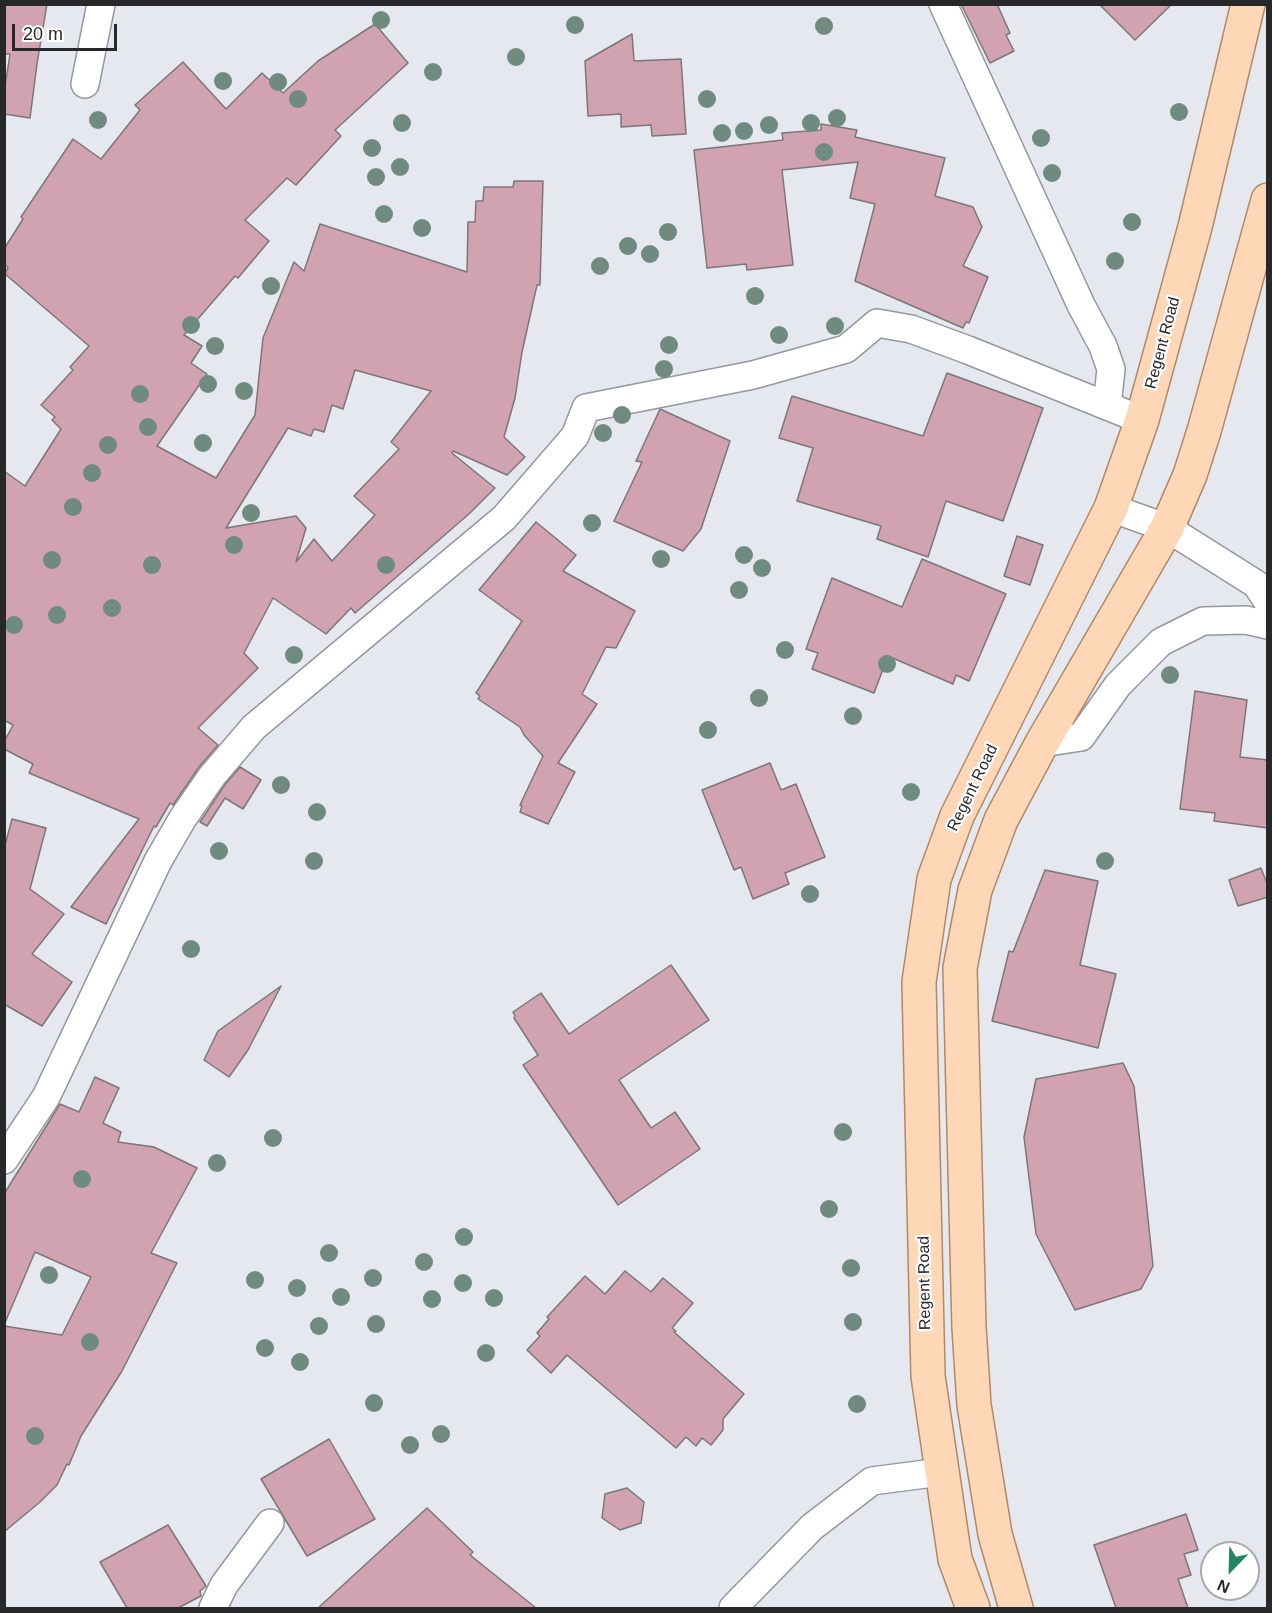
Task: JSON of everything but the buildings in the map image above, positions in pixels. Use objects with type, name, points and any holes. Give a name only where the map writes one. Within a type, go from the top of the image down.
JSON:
[{"type":"main road","name":"Regent Road","points":[[973,1608],[955,1559],[928,1376],[919,982],[934,879],[957,816],[1112,508],[1142,420],[1194,227],[1248,4]]},
{"type":"main road","points":[[1016,1608],[995,1534],[974,1405],[969,1327],[960,968],[975,890],[1001,820],[1042,743],[1167,528],[1190,475],[1268,200]]},
{"type":"street","points":[[85,84],[101,4]]},
{"type":"street","points":[[943,4],[1080,304],[1103,346],[1112,369],[1107,406]]},
{"type":"street","points":[[4,1160],[46,1098],[158,861],[183,818],[212,776],[254,727],[504,518],[575,436],[586,408],[753,375],[846,349],[877,323],[911,329],[1142,420]]},
{"type":"street","points":[[1112,508],[1167,528],[1256,584],[1268,602]]},
{"type":"street","points":[[1042,743],[1081,736],[1118,684],[1161,642],[1203,621],[1246,620],[1268,625]]},
{"type":"street","points":[[733,1608],[812,1527],[872,1481],[941,1472]]},
{"type":"street","points":[[213,1608],[224,1585],[270,1523]]}]
